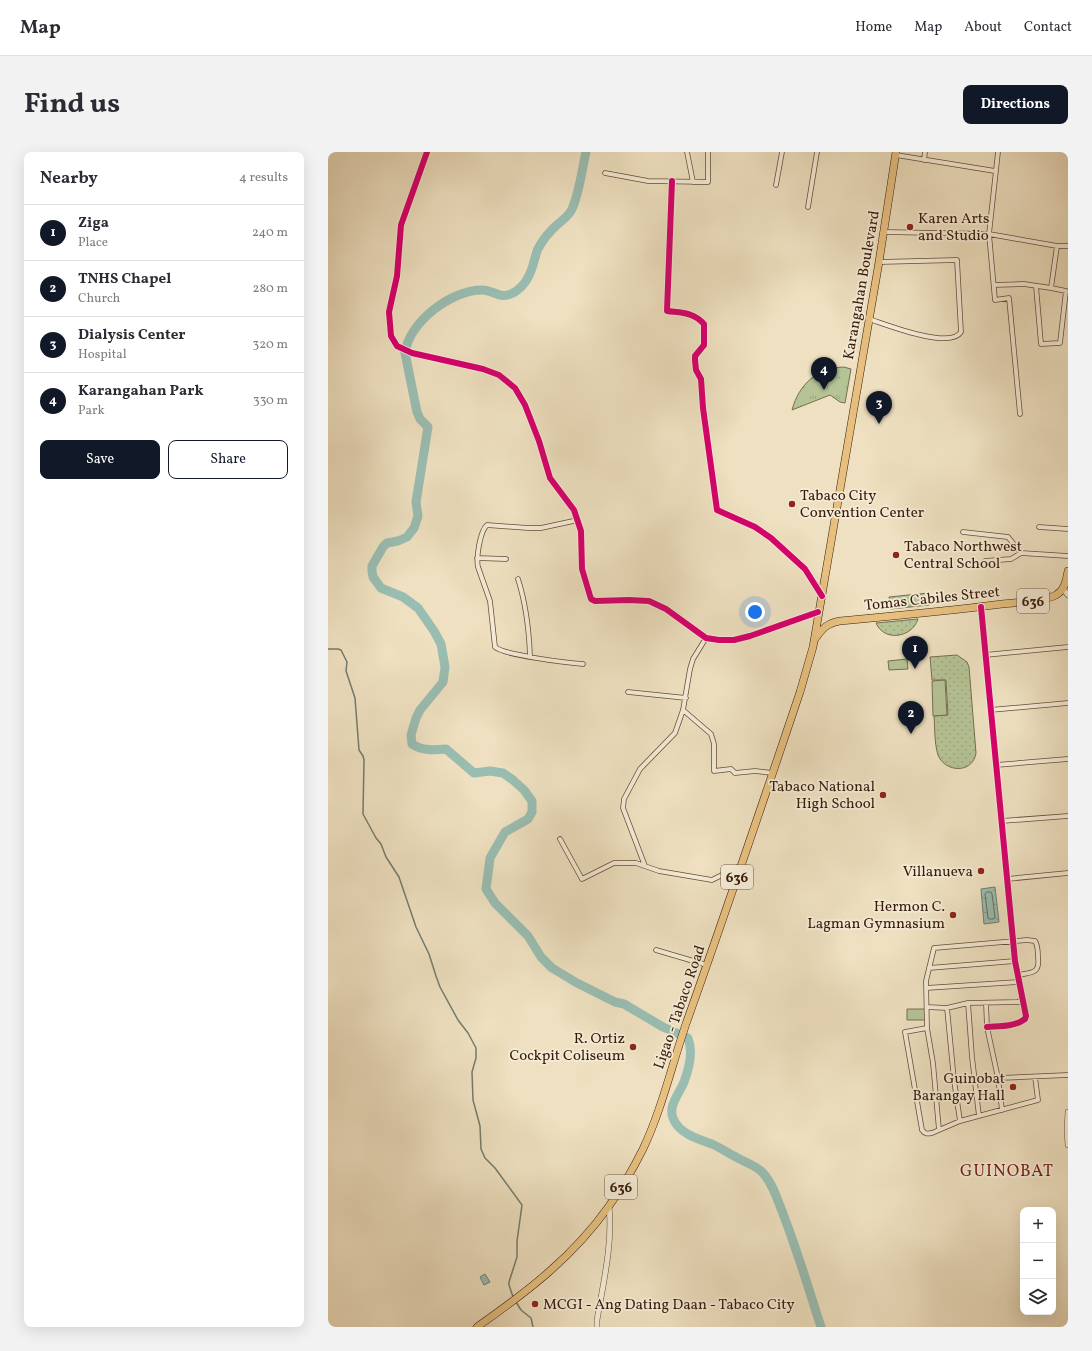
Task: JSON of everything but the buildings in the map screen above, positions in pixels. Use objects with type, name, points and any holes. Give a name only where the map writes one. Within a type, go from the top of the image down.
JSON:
[{"type":"main road","name":"Karangahan Boulevard","points":[[818,612],[879,262],[896,154]]},
{"type":"main road","name":"636","points":[[1063,588],[1068,572]]},
{"type":"main road","name":"Tomas Cabiles Street","points":[[831,622],[982,607],[1044,599],[1056,595],[1063,588]]},
{"type":"main road","points":[[818,612],[823,619],[831,622]]},
{"type":"main road","name":"Ligao - Tabaco Road","points":[[478,1327],[536,1285],[579,1244],[609,1206],[627,1179],[643,1149],[800,692],[814,640],[818,612]]},
{"type":"main road","name":"Ligao - Tabaco Road","points":[[814,640],[831,622]]},
{"type":"street","points":[[427,152],[401,225],[397,276],[389,312],[391,336],[397,346],[412,353],[483,369],[506,379],[515,388],[525,405],[539,441],[550,478],[574,510],[578,520],[581,531],[582,569],[590,598],[595,601],[649,601],[666,610],[706,638],[734,640],[750,636],[818,612]]},
{"type":"street","points":[[687,152],[693,182]]},
{"type":"street","points":[[605,173],[648,181],[708,182],[708,152]]},
{"type":"street","points":[[776,184],[782,152]]},
{"type":"street","points":[[808,207],[817,152]]},
{"type":"street","points":[[924,160],[925,152]]},
{"type":"street","points":[[998,152],[989,234],[995,300],[1009,298],[1020,414]]},
{"type":"street","points":[[896,154],[924,160],[995,170]]},
{"type":"street","points":[[672,181],[667,311],[689,314],[697,317],[704,324],[704,345],[695,356],[694,360],[696,370],[701,379],[703,408],[717,510],[755,528],[771,538],[805,569],[822,596]]},
{"type":"street","points":[[884,232],[989,234],[1057,246],[1068,246]]},
{"type":"street","points":[[1051,288],[1057,246]]},
{"type":"street","points":[[869,319],[933,338],[954,338],[959,335],[960,332],[957,260],[879,262]]},
{"type":"street","points":[[994,285],[1024,284],[1051,288],[1066,291],[1060,343],[1041,344],[1036,286]]},
{"type":"street","points":[[578,520],[541,528],[487,525],[483,529],[477,558],[478,567],[490,601],[495,648],[530,656],[582,664]]},
{"type":"street","points":[[1038,527],[1068,529]]},
{"type":"street","points":[[964,532],[1008,537],[1021,554]]},
{"type":"street","points":[[985,561],[1011,559],[1021,554],[1068,556]]},
{"type":"street","points":[[477,558],[506,558]]},
{"type":"street","points":[[518,579],[523,595],[530,639],[530,656]]},
{"type":"street","points":[[1063,588],[1068,595]]},
{"type":"street","points":[[982,607],[990,710],[1015,961],[1026,1016],[1024,1020],[1011,1025],[987,1027]]},
{"type":"street","points":[[645,866],[623,808],[624,799],[640,769],[675,734],[684,710],[690,669],[693,659],[706,638]]},
{"type":"street","points":[[986,655],[1068,647]]},
{"type":"street","points":[[628,692],[686,698]]},
{"type":"street","points":[[990,710],[1068,703]]},
{"type":"street","points":[[684,710],[711,734],[714,744],[714,771],[731,769],[735,773],[755,771],[772,773]]},
{"type":"street","points":[[996,765],[1068,759]]},
{"type":"street","points":[[1001,822],[1068,816]]},
{"type":"street","points":[[560,839],[582,879],[614,863],[636,864],[659,871],[712,880],[741,866]]},
{"type":"street","points":[[1007,879],[1068,873]]},
{"type":"street","points":[[939,1130],[933,1063],[927,1028],[926,981],[934,948],[1028,940],[1035,941],[1039,966],[1038,969],[1019,975]]},
{"type":"street","points":[[656,950],[707,965]]},
{"type":"street","points":[[929,968],[1015,961]]},
{"type":"street","points":[[926,988],[1019,982]]},
{"type":"street","points":[[927,1007],[947,1008],[968,1003],[1019,1002],[1022,998]]},
{"type":"street","points":[[968,1003],[972,1057],[979,1116]]},
{"type":"street","points":[[986,1003],[987,1027],[998,1078],[1002,1110]]},
{"type":"street","points":[[947,1008],[954,1080],[960,1121]]},
{"type":"street","points":[[927,1028],[905,1032],[922,1130],[928,1134],[960,1121],[1038,1100],[1035,1077]]},
{"type":"street","points":[[998,1078],[1068,1075]]},
{"type":"street","points":[[1068,1112],[1068,1145]]},
{"type":"street","points":[[597,1327],[596,1320],[609,1243],[609,1206]]},
{"type":"green space","points":[[844,367],[851,369],[845,403],[840,402],[830,395],[792,410],[799,392],[810,379],[825,370]]},
{"type":"green space","points":[[928,593],[929,605],[891,609],[889,597]]},
{"type":"green space","points":[[918,619],[910,630],[904,634],[898,635],[885,633],[876,623]]},
{"type":"green space","points":[[957,655],[967,662],[969,667],[976,753],[971,764],[961,768],[949,767],[944,764],[938,755],[935,738],[934,716],[948,715],[946,680],[932,680],[930,657]]},
{"type":"green space","points":[[907,659],[908,669],[889,670],[888,661]]},
{"type":"green space","points":[[945,680],[947,715],[933,716],[932,681]]},
{"type":"green space","points":[[907,1009],[926,1009],[926,1020],[907,1020]]},
{"type":"water","points":[[995,887],[999,922],[984,924],[981,889]]},
{"type":"water","points":[[485,1274],[490,1282],[484,1285],[480,1277]]},
{"type":"waterway","points":[[586,152],[574,205],[568,215],[545,237],[537,251],[530,274],[522,286],[518,290],[508,295],[500,295],[486,290],[470,291],[457,295],[433,310],[423,319],[414,330],[408,341],[405,353],[417,412],[420,419],[428,427],[416,502],[418,516],[414,528],[407,537],[398,541],[387,543],[383,547],[372,566],[373,577],[381,588],[403,597],[418,608],[441,644],[445,667],[443,682],[420,710],[411,735],[412,744],[424,749],[446,749],[474,773],[490,771],[503,773],[524,790],[532,801],[532,812],[528,819],[505,832],[490,858],[486,889],[495,903],[528,936],[541,957],[552,968],[577,983],[615,1002],[624,1004],[663,1027],[688,1038],[690,1049],[689,1066],[684,1082],[673,1104],[673,1118],[676,1124],[684,1132],[753,1165],[762,1172],[771,1184],[802,1266],[821,1327]]},
{"type":"waterway","points":[[328,649],[341,650],[347,662],[346,671],[355,698],[359,750],[364,760],[363,814],[376,838],[381,844],[386,857],[399,877],[416,927],[429,954],[440,987],[458,1020],[468,1033],[476,1048],[476,1058],[472,1072],[473,1100],[480,1126],[481,1149],[485,1158],[495,1168],[522,1205],[517,1241],[517,1257],[509,1282],[513,1297]]},
{"type":"waterway","points":[[516,1302],[521,1310],[531,1318],[533,1327]]},
{"type":"cycle path","points":[[427,152],[401,225],[397,276],[389,312],[391,336],[397,346],[412,353],[483,369],[499,375],[515,388],[525,405],[539,441],[550,478],[574,510],[581,531],[582,569],[591,599],[595,601],[649,601],[666,609],[706,638],[719,640],[734,640],[750,636],[818,612]]},
{"type":"cycle path","points":[[672,181],[667,311],[691,315],[696,317],[704,324],[704,345],[695,356],[695,360],[696,370],[701,379],[703,408],[717,510],[755,527],[771,538],[805,569],[822,596]]},
{"type":"cycle path","points":[[981,607],[1015,961],[1026,1016],[1021,1022],[1007,1026],[987,1027]]},
{"type":"place","name":"Karen Arts and Studio","points":[[910,227]]},
{"type":"place","name":"Karangahan Park","points":[[824,390]]},
{"type":"place","name":"Dialysis Center","points":[[879,424]]},
{"type":"place","name":"Tabaco City Convention Center","points":[[792,504]]},
{"type":"place","name":"Tabaco Northwest Central School","points":[[896,555]]},
{"type":"place","name":"Ziga","points":[[915,669]]},
{"type":"place","name":"TNHS Chapel","points":[[911,734]]},
{"type":"place","name":"Tabaco National High School","points":[[883,795]]},
{"type":"place","name":"Villanueva","points":[[981,871]]},
{"type":"place","name":"Hermon C. Lagman Gymnasium","points":[[953,915]]},
{"type":"place","name":"R. Ortiz Cockpit Coliseum","points":[[633,1047]]},
{"type":"place","name":"Guinobat Barangay Hall","points":[[1013,1087]]},
{"type":"place","name":"MCGI - Ang Dating Daan - Tabaco City","points":[[535,1304]]},
{"type":"district","name":"GUINOBAT","points":[[1007,1170]]}]
